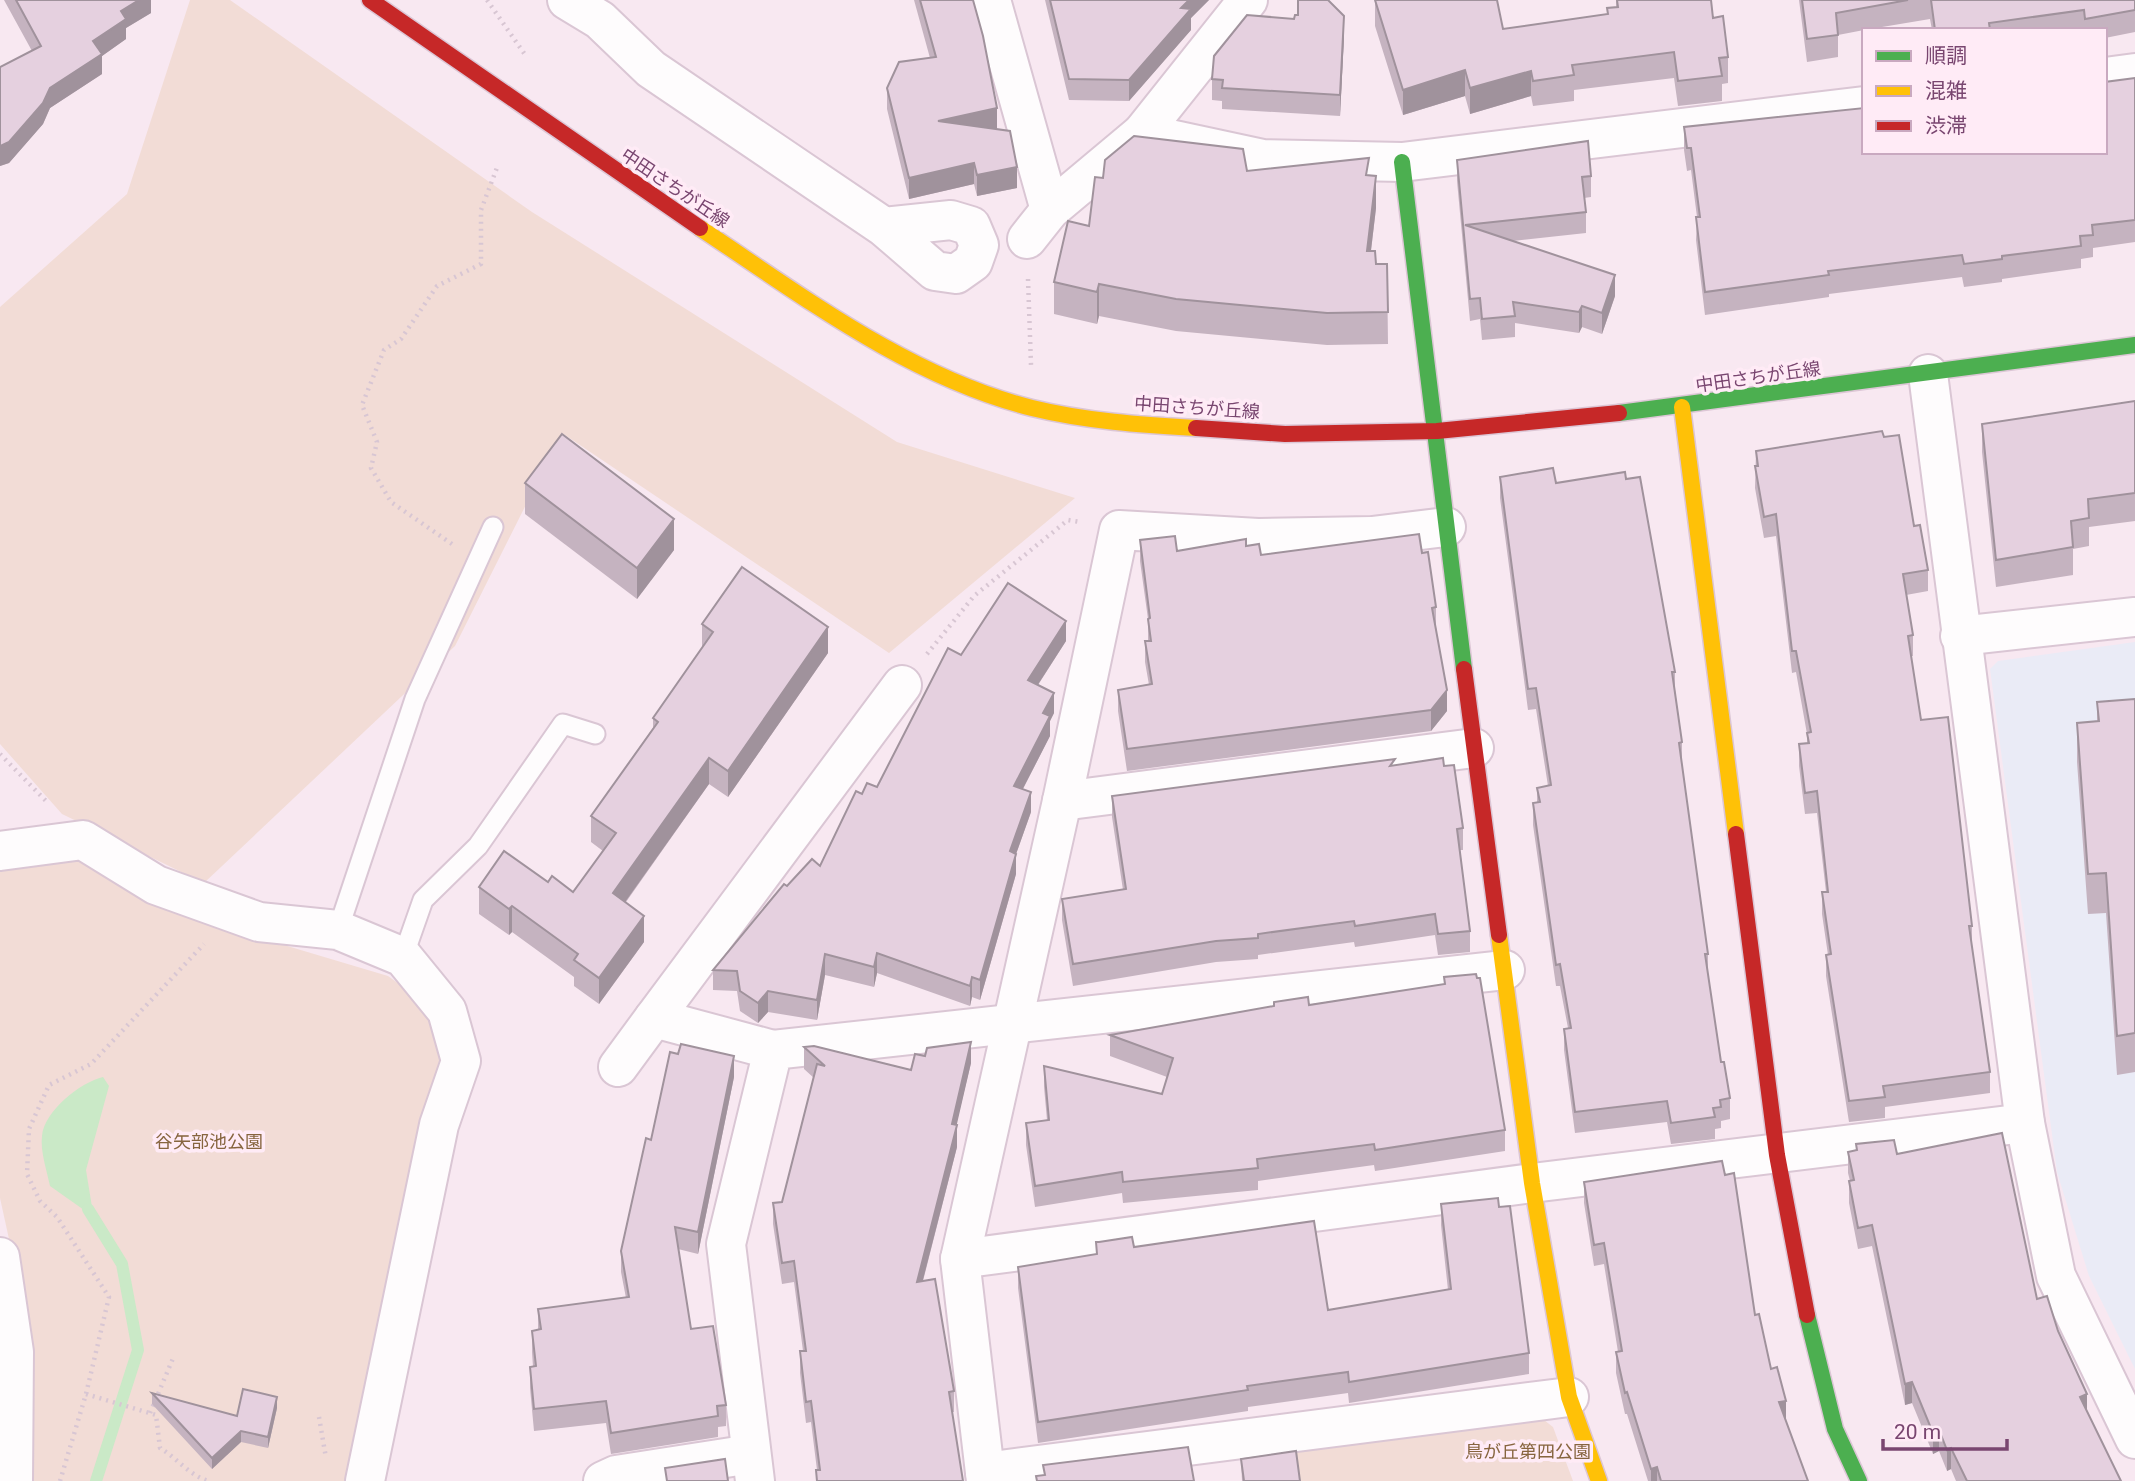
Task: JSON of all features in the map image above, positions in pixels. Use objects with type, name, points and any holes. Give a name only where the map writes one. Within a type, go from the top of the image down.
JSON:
[{"type":"street","name":"中田さちが丘線","points":[[370,0],[699,228],[872,341],[952,380],[1032,408],[1144,425],[1272,433],[1437,431],[1682,407],[2135,345]]},
{"type":"street","points":[[567,0],[600,20],[651,69],[884,226]]},
{"type":"street","points":[[991,0],[1039,224],[1142,134],[1248,0]]},
{"type":"street","points":[[2107,77],[2135,73]]},
{"type":"street","points":[[1142,134],[1263,159],[1402,162],[1862,106]]},
{"type":"street","points":[[1402,162],[1474,748],[1532,1183],[1569,1397],[1599,1481]]},
{"type":"street","points":[[1928,374],[2025,1123],[2056,1276],[2135,1439]]},
{"type":"street","points":[[1682,407],[1777,1155],[1814,1350],[1835,1429],[1859,1481]]},
{"type":"street","points":[[1446,527],[1372,536],[1258,538],[1119,530],[1062,802],[960,1259],[985,1477],[1569,1397]]},
{"type":"street","points":[[1960,636],[2135,617]]},
{"type":"street","points":[[618,1067],[902,685]]},
{"type":"street","points":[[1062,802],[1474,748]]},
{"type":"street","points":[[0,851],[83,840],[156,885],[233,913],[259,922],[338,930],[402,957],[447,1011],[461,1061],[439,1125],[365,1481]]},
{"type":"street","points":[[654,1018],[773,1050],[1505,970]]},
{"type":"street","points":[[603,1481],[616,1475],[753,1468],[726,1244],[773,1050]]},
{"type":"street","points":[[960,1259],[1532,1183],[2025,1123]]},
{"type":"street","points":[[0,1257],[14,1352],[13,1481]]},
{"type":"lane","points":[[338,930],[415,699],[493,527]]},
{"type":"lane","points":[[402,957],[423,901],[478,846],[563,724],[595,734]]},
{"type":"path","points":[[486,0],[531,63]]},
{"type":"path","points":[[477,562],[391,502],[371,468],[377,442],[362,405],[384,350],[401,339],[437,286],[481,264],[481,210],[498,165]]},
{"type":"path","points":[[1032,408],[1039,224]]},
{"type":"path","points":[[902,685],[974,596],[1068,520],[1119,530]]},
{"type":"path","points":[[0,754],[83,840]]},
{"type":"path","points":[[60,1481],[89,1395],[109,1297],[57,1217],[40,1201],[27,1174],[29,1129],[49,1085],[91,1064],[233,913]]},
{"type":"path","points":[[148,1412],[174,1356]]},
{"type":"path","points":[[89,1395],[156,1415],[160,1448],[177,1458],[191,1474],[208,1481]]},
{"type":"path","points":[[319,1417],[327,1466]]},
{"type":"shaded area","points":[[2135,642],[2135,1369],[2089,1276],[2057,1172],[1990,669],[1998,661]]},
{"type":"shaded area","points":[[103,1077],[109,1086],[86,1170],[92,1207],[84,1210],[50,1186],[42,1136],[49,1117],[65,1099],[84,1085]]},
{"type":"green space","points":[[190,0],[230,0],[532,212],[897,442],[1075,498],[889,653],[562,433],[455,646],[204,883],[62,814],[0,744],[0,307],[127,194]]},
{"type":"green space","name":"谷矢部池公園","points":[[73,859],[160,901],[257,937],[388,976],[431,1007],[449,1050],[353,1481],[30,1481],[34,1353],[0,1198],[0,867]]},
{"type":"green space","name":"鳥が丘第四公園","points":[[1544,1420],[1553,1427],[1573,1481],[1299,1481],[1295,1450]]},
{"type":"building","points":[[16,0],[139,0],[121,11],[126,19],[93,41],[102,54],[50,88],[43,103],[9,142],[0,146],[0,67],[41,46]]},
{"type":"building","points":[[920,0],[973,0],[997,108],[938,121],[1010,131],[1017,167],[977,175],[974,163],[909,178],[887,88],[899,62],[936,57]]},
{"type":"building","points":[[1050,0],[1189,0],[1181,8],[1191,9],[1129,80],[1069,79]]},
{"type":"building","points":[[1298,0],[1328,0],[1344,16],[1340,95],[1222,88],[1223,80],[1212,79],[1214,56],[1247,15],[1294,19],[1295,15],[1298,15]]},
{"type":"building","points":[[1375,0],[1497,0],[1503,29],[1608,14],[1607,8],[1618,7],[1617,0],[1711,0],[1713,18],[1723,16],[1728,57],[1719,58],[1722,76],[1678,81],[1674,52],[1572,65],[1574,75],[1533,81],[1531,71],[1470,88],[1465,70],[1403,90]]},
{"type":"building","points":[[1802,0],[1908,0],[1836,13],[1838,35],[1807,39]]},
{"type":"building","points":[[1931,0],[2135,0],[2135,10],[2085,19],[2084,10],[1989,23],[1990,28],[1935,28]]},
{"type":"building","points":[[2135,78],[2135,220],[2092,225],[2093,235],[2080,236],[2081,246],[2002,256],[2002,259],[1964,264],[1962,255],[1828,271],[1829,275],[1705,292],[1696,217],[1700,217],[1691,148],[1687,148],[1684,127],[1862,108],[1862,154],[2107,154],[2107,82]]},
{"type":"building","points":[[1134,136],[1243,149],[1247,171],[1369,158],[1366,175],[1376,176],[1367,251],[1375,251],[1376,264],[1387,264],[1388,312],[1327,313],[1176,299],[1099,284],[1097,292],[1054,282],[1068,221],[1089,226],[1095,177],[1103,178],[1105,160]]},
{"type":"building","points":[[1588,141],[1591,176],[1582,177],[1586,212],[1465,225],[1615,275],[1602,313],[1582,306],[1579,312],[1513,302],[1515,316],[1482,319],[1480,298],[1470,299],[1457,160]]},
{"type":"building","points":[[2135,401],[2135,493],[2088,499],[2089,518],[2071,521],[2073,547],[1996,560],[1982,424]]},
{"type":"building","points":[[1882,431],[1884,437],[1899,435],[1914,526],[1920,525],[1928,570],[1903,574],[1913,635],[1908,636],[1921,720],[1948,717],[1972,926],[1969,926],[1990,1072],[1883,1086],[1885,1097],[1849,1101],[1826,955],[1831,954],[1822,892],[1828,892],[1817,791],[1805,793],[1799,744],[1809,743],[1807,733],[1811,732],[1796,651],[1792,651],[1776,514],[1764,517],[1755,466],[1758,466],[1756,451]]},
{"type":"building","points":[[562,434],[674,519],[637,568],[525,483]]},
{"type":"building","points":[[1553,468],[1556,483],[1625,472],[1626,479],[1640,477],[1675,672],[1672,672],[1682,742],[1679,743],[1708,954],[1705,954],[1721,1062],[1724,1062],[1730,1098],[1720,1100],[1721,1107],[1713,1108],[1715,1117],[1671,1123],[1667,1101],[1575,1112],[1564,1029],[1571,1028],[1560,964],[1556,965],[1533,803],[1540,802],[1537,788],[1551,785],[1536,688],[1528,689],[1500,477]]},
{"type":"building","points":[[1419,534],[1422,553],[1428,552],[1436,607],[1432,608],[1447,690],[1431,710],[1127,749],[1118,690],[1152,684],[1145,641],[1151,641],[1150,618],[1140,540],[1175,536],[1177,551],[1246,539],[1246,546],[1259,544],[1261,555]]},
{"type":"building","points":[[742,567],[828,627],[728,771],[709,758],[613,893],[644,916],[599,978],[574,960],[578,954],[512,906],[509,909],[479,887],[504,851],[548,882],[552,876],[573,892],[616,833],[591,816],[658,722],[653,718],[713,632],[702,624]]},
{"type":"building","points":[[1008,583],[1066,621],[1028,680],[1054,693],[1043,713],[1050,716],[1014,786],[1031,792],[1010,851],[1016,854],[980,980],[972,977],[970,986],[877,953],[874,967],[825,954],[817,1000],[768,991],[758,1003],[740,991],[737,971],[713,970],[784,884],[787,886],[812,859],[820,866],[856,791],[862,794],[867,783],[877,787],[948,648],[961,655]]},
{"type":"building","points":[[2135,699],[2135,1033],[2117,1036],[2106,873],[2088,874],[2077,723],[2099,721],[2097,702]]},
{"type":"building","points":[[1443,758],[1444,766],[1454,765],[1463,828],[1457,829],[1470,931],[1438,934],[1435,914],[1355,926],[1354,921],[1258,934],[1258,938],[1216,941],[1073,964],[1062,899],[1126,889],[1112,796],[1395,759],[1390,766]]},
{"type":"building","points":[[1476,974],[1477,978],[1480,978],[1505,1130],[1375,1150],[1374,1144],[1257,1159],[1258,1168],[1123,1182],[1122,1172],[1035,1186],[1026,1123],[1049,1120],[1044,1066],[1162,1094],[1173,1058],[1110,1035],[1274,1006],[1274,1002],[1308,997],[1309,1005],[1445,984],[1444,977]]},
{"type":"building","points":[[971,1042],[952,1124],[957,1125],[917,1282],[935,1279],[954,1391],[949,1392],[963,1481],[817,1481],[816,1470],[820,1470],[811,1401],[806,1402],[800,1351],[806,1351],[794,1261],[782,1263],[773,1203],[782,1202],[817,1064],[825,1066],[804,1047],[814,1046],[911,1070],[915,1054],[925,1056],[927,1048]]},
{"type":"building","points":[[681,1044],[734,1056],[698,1232],[675,1227],[691,1329],[713,1326],[726,1405],[717,1406],[718,1416],[611,1433],[606,1401],[534,1409],[530,1367],[536,1366],[532,1331],[541,1329],[538,1309],[629,1297],[621,1251],[646,1138],[651,1140],[670,1052],[678,1054]]},
{"type":"building","points":[[2002,1133],[2037,1299],[2047,1296],[2058,1331],[2087,1394],[2080,1397],[2121,1481],[1967,1481],[1951,1448],[1947,1450],[1939,1430],[1933,1433],[1912,1382],[1905,1384],[1872,1225],[1858,1228],[1849,1181],[1854,1180],[1848,1152],[1857,1150],[1856,1144],[1894,1140],[1897,1154]]},
{"type":"building","points":[[1722,1161],[1725,1175],[1734,1173],[1755,1315],[1759,1314],[1771,1369],[1777,1367],[1786,1401],[1779,1402],[1808,1481],[1661,1481],[1657,1467],[1651,1469],[1627,1392],[1625,1393],[1616,1352],[1622,1351],[1604,1243],[1594,1245],[1584,1182]]},
{"type":"building","points":[[1498,1198],[1499,1207],[1510,1206],[1529,1353],[1349,1382],[1348,1372],[1247,1386],[1248,1390],[1038,1422],[1018,1267],[1097,1254],[1096,1242],[1132,1237],[1134,1247],[1314,1221],[1328,1310],[1451,1289],[1441,1204]]},
{"type":"building","points":[[243,1389],[277,1397],[268,1437],[241,1431],[212,1458],[152,1393],[237,1416]]},
{"type":"building","points":[[1188,1447],[1194,1481],[1037,1481],[1036,1476],[1045,1475],[1043,1465]]},
{"type":"building","points":[[1296,1451],[1300,1481],[1244,1481],[1241,1459]]},
{"type":"building","points":[[725,1459],[728,1481],[667,1481],[665,1468]]},
{"type":"waterway","points":[[88,1209],[122,1264],[138,1350],[96,1481]]},
{"type":"traffic: fast","points":[[1402,162],[1464,669]]},
{"type":"traffic: fast","points":[[1619,413],[2135,345]]},
{"type":"traffic: fast","points":[[1807,1315],[1835,1429],[1859,1481]]},
{"type":"traffic: slow","points":[[700,228],[818,307],[900,356],[987,394],[1032,408],[1072,416],[1196,428]]},
{"type":"traffic: slow","points":[[1682,407],[1736,834]]},
{"type":"traffic: slow","points":[[1499,935],[1532,1183],[1569,1397],[1599,1481]]},
{"type":"traffic: jam","points":[[370,0],[700,228]]},
{"type":"traffic: jam","points":[[1196,428],[1285,434],[1437,431],[1619,413]]},
{"type":"traffic: jam","points":[[1464,669],[1499,935]]},
{"type":"traffic: jam","points":[[1736,834],[1777,1155],[1807,1315]]}]
